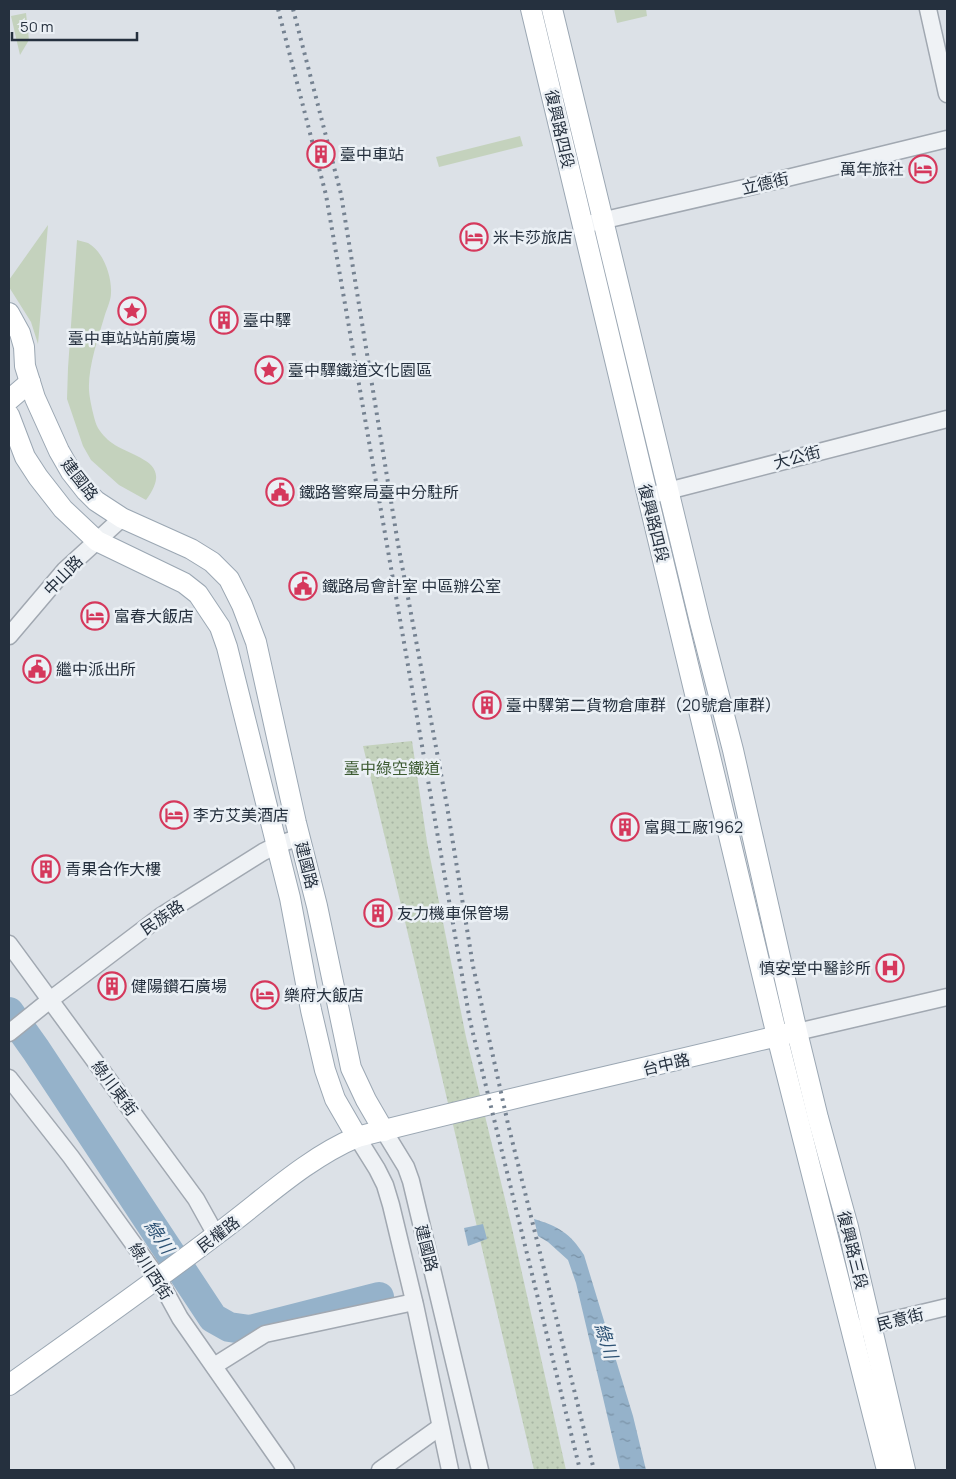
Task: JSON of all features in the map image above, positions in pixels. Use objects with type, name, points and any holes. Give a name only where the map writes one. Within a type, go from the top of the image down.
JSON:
[{"type":"main road","name":"復興路四段","points":[[531,9],[777,1036]]},
{"type":"main road","name":"復興路四段","points":[[552,9],[733,750],[797,1032]]},
{"type":"main road","name":"建國路","points":[[9,313],[20,333],[24,347],[25,366],[34,398],[71,472],[96,501],[122,518],[191,550],[212,562],[228,579],[242,605],[256,642],[352,1068],[366,1100],[384,1130]]},
{"type":"main road","points":[[9,400],[30,382]]},
{"type":"main road","name":"建國路","points":[[9,414],[26,457],[38,477],[63,509],[97,541],[184,583],[198,594],[220,627],[227,647],[290,898],[310,1010],[324,1070],[335,1099],[357,1138]]},
{"type":"main road","name":"台中路","points":[[384,1130],[516,1097],[654,1067],[797,1032]]},
{"type":"main road","name":"復興路三段","points":[[797,1032],[848,1227],[861,1328],[886,1470]]},
{"type":"main road","name":"復興路三段","points":[[777,1036],[861,1328],[905,1470]]},
{"type":"main road","name":"民權路","points":[[9,1385],[216,1236],[315,1159],[357,1138],[384,1130]]},
{"type":"street","points":[[928,9],[947,94]]},
{"type":"street","name":"立德街","points":[[582,225],[783,179],[947,138]]},
{"type":"street","name":"大公街","points":[[647,496],[947,419]]},
{"type":"street","name":"中山路","points":[[9,636],[65,570],[122,518]]},
{"type":"street","name":"民族路","points":[[9,1032],[161,916],[277,845],[300,837]]},
{"type":"street","name":"綠川東街","points":[[9,944],[196,1199],[216,1236]]},
{"type":"street","name":"台中路","points":[[797,1032],[947,997]]},
{"type":"street","name":"綠川西街","points":[[9,1078],[71,1157],[158,1278],[180,1318],[286,1470]]},
{"type":"street","name":"建國路","points":[[384,1130],[406,1167],[411,1181],[480,1470]]},
{"type":"street","name":"建國路","points":[[357,1138],[385,1185],[414,1302],[450,1470]]},
{"type":"street","points":[[214,1366],[265,1334],[414,1302]]},
{"type":"street","name":"民意街","points":[[861,1328],[947,1306]]},
{"type":"street","points":[[380,1470],[440,1427]]},
{"type":"green space","points":[[614,9],[646,9],[647,16],[617,23]]},
{"type":"green space","points":[[26,13],[29,40],[20,55],[11,16]]},
{"type":"green space","points":[[520,136],[523,146],[439,167],[436,157]]},
{"type":"green space","points":[[48,225],[38,344],[31,322],[9,287],[9,280]]},
{"type":"green space","points":[[77,240],[88,243],[98,252],[108,272],[111,286],[110,299],[96,344],[90,372],[89,393],[94,418],[101,433],[108,440],[141,458],[154,469],[156,477],[154,487],[146,500],[119,485],[91,460],[83,446],[67,399]]},
{"type":"green space","name":"臺中綠空鐵道","points":[[412,741],[427,842],[466,1037],[511,1224],[566,1470],[534,1470],[363,746]]},
{"type":"water","points":[[534,1219],[563,1231],[574,1241],[584,1255],[633,1416],[646,1470],[620,1470],[576,1283],[568,1260],[548,1242],[538,1236]]},
{"type":"water","points":[[483,1224],[487,1239],[468,1246],[464,1228]]},
{"type":"waterway","name":"綠川","points":[[9,1012],[213,1318],[229,1327],[250,1330],[379,1297]]},
{"type":"railway","points":[[278,9],[326,195],[470,1021],[580,1470]]},
{"type":"railway","points":[[293,9],[341,194],[398,544],[447,806],[473,966],[508,1124],[594,1470]]},
{"type":"place","name":"臺中車站","points":[[321,154]]},
{"type":"place","name":"萬年旅社","points":[[923,169]]},
{"type":"place","name":"米卡莎旅店","points":[[474,237]]},
{"type":"place","name":"臺中車站站前廣場","points":[[132,311]]},
{"type":"place","name":"臺中驛","points":[[224,320]]},
{"type":"place","name":"臺中驛鐵道文化園區","points":[[269,370]]},
{"type":"place","name":"鐵路警察局臺中分駐所","points":[[280,492]]},
{"type":"place","name":"鐵路局會計室 中區辦公室","points":[[303,586]]},
{"type":"place","name":"富春大飯店","points":[[95,616]]},
{"type":"place","name":"繼中派出所","points":[[37,669]]},
{"type":"place","name":"臺中驛第二貨物倉庫群（20號倉庫群）","points":[[487,705]]},
{"type":"place","name":"李方艾美酒店","points":[[174,815]]},
{"type":"place","name":"富興工廠1962","points":[[625,827]]},
{"type":"place","name":"青果合作大樓","points":[[46,869]]},
{"type":"place","name":"友力機車保管場","points":[[378,913]]},
{"type":"place","name":"慎安堂中醫診所","points":[[890,968]]},
{"type":"place","name":"健陽鑽石廣場","points":[[112,986]]},
{"type":"place","name":"樂府大飯店","points":[[265,995]]}]
